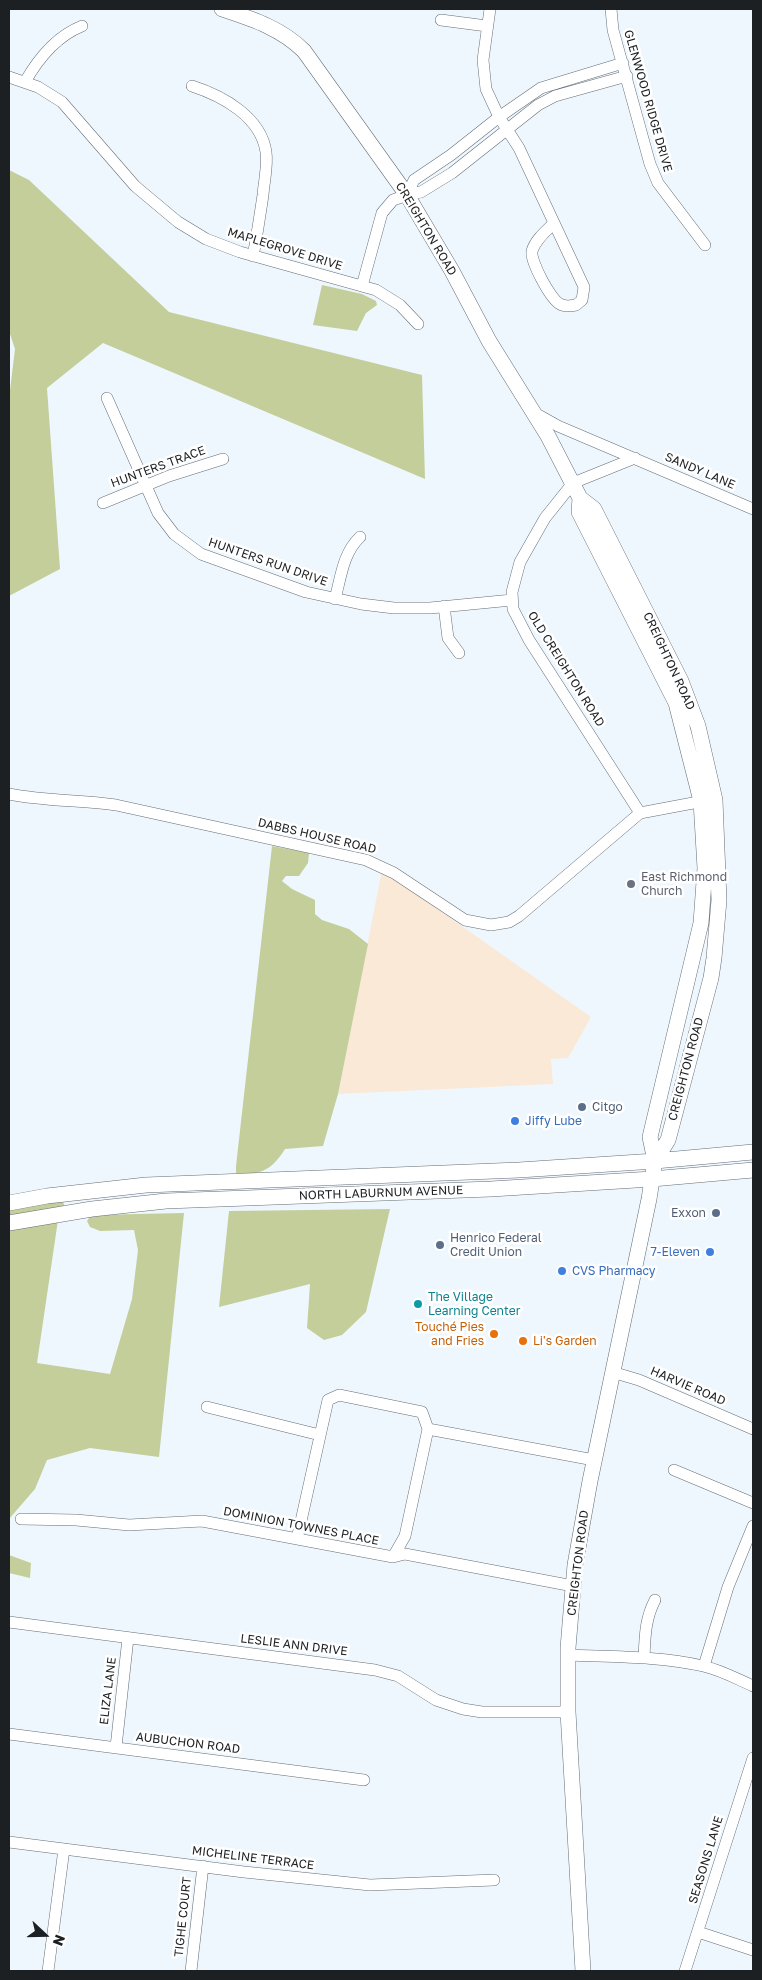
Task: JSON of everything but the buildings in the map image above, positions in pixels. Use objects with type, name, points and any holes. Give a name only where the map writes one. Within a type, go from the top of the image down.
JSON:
[{"type":"main road","name":"CREIGHTON ROAD","points":[[222,9],[273,28],[287,36],[304,51],[407,195],[452,271],[488,341],[548,436],[580,498],[579,512],[676,703],[708,800],[719,900],[714,958],[710,978],[668,1140],[655,1161]]},
{"type":"main road","name":"CREIGHTON ROAD","points":[[583,1971],[568,1712],[568,1655],[573,1586],[583,1516],[652,1179],[655,1161],[650,1137],[695,952],[703,910],[708,800]]},
{"type":"main road","name":"NORTH LABURNUM AVENUE","points":[[9,1203],[55,1195],[146,1185],[519,1170],[753,1152]]},
{"type":"main road","name":"NORTH LABURNUM AVENUE","points":[[9,1222],[92,1209],[166,1201],[481,1189],[652,1179],[753,1170]]},
{"type":"street","points":[[490,9],[483,76],[490,100],[519,148],[584,287],[582,300],[576,305],[559,304],[552,298],[533,261],[531,253],[534,245],[554,223]]},
{"type":"street","name":"GLENWOOD RIDGE DRIVE","points":[[611,9],[613,30],[650,164],[658,182],[705,244]]},
{"type":"street","points":[[441,20],[487,26]]},
{"type":"street","points":[[25,82],[41,57],[59,41],[82,26]]},
{"type":"street","points":[[407,195],[414,180],[475,138],[499,117],[541,88],[623,62]]},
{"type":"street","points":[[362,286],[382,213],[393,200],[421,192],[452,173],[538,105],[555,96],[627,76]]},
{"type":"street","name":"MAPLEGROVE DRIVE","points":[[9,77],[38,86],[66,105],[136,186],[168,215],[206,239],[253,256],[376,290],[394,300],[418,324]]},
{"type":"street","points":[[192,86],[218,96],[249,118],[262,139],[266,154],[266,171],[253,256]]},
{"type":"street","name":"HUNTERS RUN DRIVE","points":[[106,398],[144,486],[162,520],[174,534],[192,549],[223,563],[306,592],[335,599],[387,607],[444,606],[512,600]]},
{"type":"street","name":"SANDY LANE","points":[[531,411],[558,426],[753,509]]},
{"type":"street","points":[[572,483],[635,458]]},
{"type":"street","name":"HUNTERS TRACE","points":[[102,503],[205,463],[223,459]]},
{"type":"street","name":"OLD CREIGHTON ROAD","points":[[572,483],[545,518],[520,562],[515,576],[512,600],[517,617],[529,640],[640,813]]},
{"type":"street","points":[[335,599],[345,558],[360,537]]},
{"type":"street","points":[[444,606],[448,638],[458,653]]},
{"type":"street","name":"DABBS HOUSE ROAD","points":[[9,794],[36,799],[93,802],[116,806],[366,860],[394,872],[465,920],[491,925],[509,922],[519,916],[640,813],[708,800]]},
{"type":"street","name":"HARVIE ROAD","points":[[612,1372],[638,1380],[753,1429]]},
{"type":"street","points":[[297,1539],[328,1400],[339,1395],[422,1412],[428,1429],[405,1536],[393,1557]]},
{"type":"street","points":[[207,1407],[320,1435]]},
{"type":"street","points":[[428,1429],[594,1460]]},
{"type":"street","points":[[674,1470],[753,1504]]},
{"type":"street","name":"DOMINION TOWNES PLACE","points":[[21,1520],[76,1520],[129,1525],[202,1521],[393,1557],[405,1554],[573,1586]]},
{"type":"street","points":[[704,1666],[728,1587],[753,1526]]},
{"type":"street","points":[[644,1658],[646,1623],[648,1613],[655,1600]]},
{"type":"street","name":"LESLIE ANN DRIVE","points":[[9,1622],[375,1670],[398,1676],[436,1700],[463,1709],[482,1712],[568,1712]]},
{"type":"street","name":"ELIZA LANE","points":[[116,1747],[128,1638]]},
{"type":"street","points":[[568,1655],[644,1658],[704,1666],[753,1686]]},
{"type":"street","name":"AUBUCHON ROAD","points":[[9,1734],[364,1780]]},
{"type":"street","name":"SEASONS LANE","points":[[685,1971],[753,1758]]},
{"type":"street","name":"MICHELINE TERRACE","points":[[9,1842],[370,1885],[494,1880]]},
{"type":"street","points":[[48,1971],[64,1849]]},
{"type":"street","name":"TIGHE COURT","points":[[191,1971],[203,1866]]},
{"type":"street","points":[[698,1932],[753,1950]]},
{"type":"shaded area","points":[[382,870],[591,1017],[568,1058],[551,1059],[553,1084],[338,1094]]},
{"type":"green space","points":[[9,170],[29,180],[169,312],[422,375],[425,479],[103,343],[47,388],[60,569],[9,596],[9,398],[15,349],[9,331]]},
{"type":"green space","points":[[322,285],[362,294],[376,301],[377,305],[366,313],[357,331],[313,325]]},
{"type":"green space","points":[[272,846],[309,853],[308,863],[299,876],[286,876],[282,881],[292,889],[315,900],[315,914],[322,920],[349,929],[368,944],[338,1094],[323,1146],[285,1149],[270,1167],[259,1172],[244,1174],[236,1173],[236,1166]]},
{"type":"green space","points":[[63,1201],[62,1209],[9,1218],[9,1208]]},
{"type":"green space","points":[[390,1209],[366,1312],[342,1335],[324,1340],[307,1328],[310,1284],[219,1307],[229,1211]]},
{"type":"green space","points":[[184,1213],[159,1457],[90,1448],[47,1460],[35,1489],[9,1519],[9,1228],[58,1220],[37,1363],[110,1374],[132,1299],[138,1250],[134,1230],[100,1231],[90,1227],[87,1221],[91,1215]]},
{"type":"green space","points":[[9,1555],[31,1563],[30,1578],[9,1573]]},
{"type":"place","name":"East Richmond Church","points":[[631,884]]},
{"type":"place","name":"Citgo","points":[[582,1107]]},
{"type":"place","name":"Jiffy Lube","points":[[515,1121]]},
{"type":"place","name":"Exxon","points":[[716,1213]]},
{"type":"place","name":"Henrico Federal Credit Union","points":[[440,1245]]},
{"type":"place","name":"7-Eleven","points":[[710,1252]]},
{"type":"place","name":"CVS Pharmacy","points":[[562,1271]]},
{"type":"place","name":"The Village Learning Center","points":[[418,1304]]},
{"type":"place","name":"Touché Pies and Fries","points":[[494,1334]]},
{"type":"place","name":"Li's Garden","points":[[523,1341]]}]
